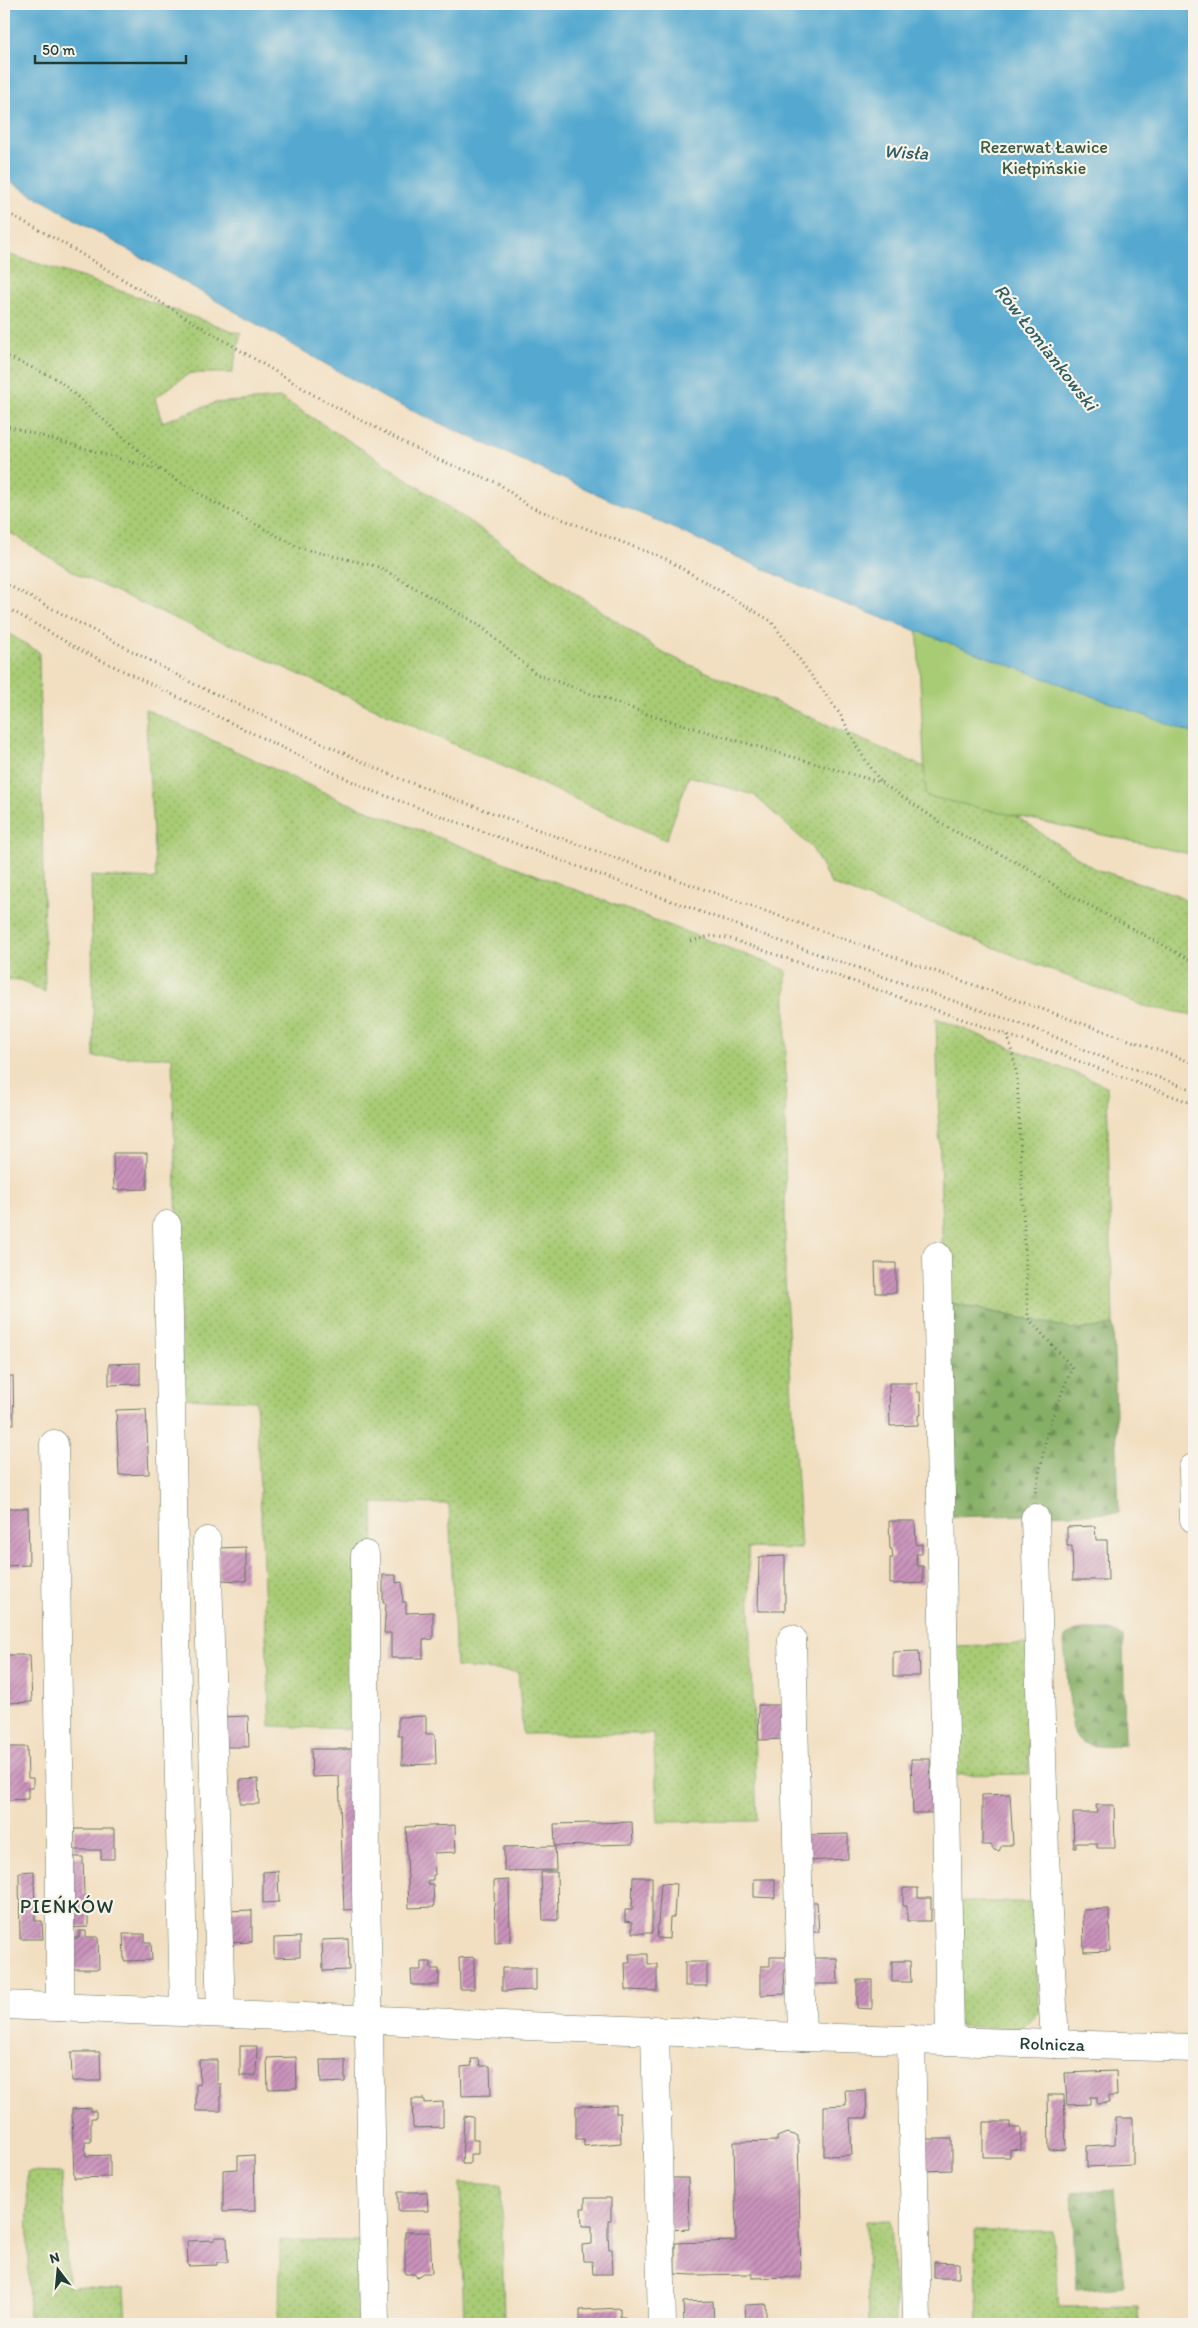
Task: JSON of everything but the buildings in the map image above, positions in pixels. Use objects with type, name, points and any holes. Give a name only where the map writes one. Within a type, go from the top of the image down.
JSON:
[{"type":"street","points":[[167,1224],[184,2011]]},
{"type":"street","points":[[937,1256],[950,2040]]},
{"type":"street","points":[[54,1444],[60,1827],[60,2007]]},
{"type":"street","points":[[1193,1468],[1194,1519]]},
{"type":"street","points":[[1035,1518],[1045,1856],[1055,2044]]},
{"type":"street","points":[[207,1542],[221,2013]]},
{"type":"street","points":[[365,1555],[366,1892],[375,2324]]},
{"type":"street","points":[[792,1639],[802,2037]]},
{"type":"street","name":"Rolnicza","points":[[4,2005],[802,2037],[1194,2048]]},
{"type":"street","points":[[655,2030],[662,2324]]},
{"type":"street","points":[[911,2039],[917,2324]]},
{"type":"path","points":[[4,210],[64,243],[319,398],[434,458],[498,484],[528,506],[666,559],[772,621],[840,714],[860,752],[882,783]]},
{"type":"path","points":[[4,355],[57,379],[162,471],[208,499],[300,548],[379,567],[480,625],[536,674],[653,716],[882,783],[950,829],[1026,867],[1066,893],[1194,962]]},
{"type":"path","points":[[4,425],[162,471]]},
{"type":"path","points":[[4,583],[194,684],[398,778],[593,850],[1194,1063]]},
{"type":"path","points":[[4,606],[80,650],[370,790],[783,942],[1041,1032],[1109,1060],[1194,1090]]},
{"type":"path","points":[[691,941],[710,936],[728,938],[1008,1035],[1194,1104]]},
{"type":"path","points":[[1008,1035],[1017,1075],[1028,1318],[1072,1367],[1048,1428],[1035,1494],[1035,1518]]},
{"type":"green space","name":"Rezerwat Ławice Kiełpińskie","points":[[1194,4],[1194,855],[926,796],[886,25]]},
{"type":"green space","points":[[4,253],[84,278],[241,334],[232,373],[190,373],[155,398],[162,422],[215,403],[281,398],[376,458],[663,653],[977,790],[1093,868],[1177,895],[1194,906],[1194,1015],[1144,1006],[831,884],[812,848],[754,795],[689,776],[666,840],[79,575],[4,529]]},
{"type":"green space","points":[[4,631],[39,652],[45,992],[21,980],[4,979]]},
{"type":"green space","points":[[145,709],[343,801],[786,970],[785,1278],[801,1549],[748,1548],[757,1821],[658,1822],[653,1734],[523,1734],[518,1672],[456,1667],[449,1504],[373,1503],[376,1730],[270,1726],[256,1401],[182,1398],[172,1057],[94,1057],[91,876],[156,879]]},
{"type":"green space","points":[[936,1018],[1107,1086],[1113,1325],[1078,1330],[944,1301]]},
{"type":"green space","points":[[944,1302],[1078,1330],[1113,1325],[1119,1513],[948,1517]]},
{"type":"green space","points":[[1076,1630],[1111,1630],[1123,1637],[1125,1745],[1091,1745],[1076,1736],[1072,1725],[1064,1643],[1065,1637]]},
{"type":"green space","points":[[1027,1644],[1029,1774],[954,1775],[951,1646]]},
{"type":"green space","points":[[956,1902],[1034,1902],[1039,2012],[1021,2029],[959,2026]]},
{"type":"green space","points":[[27,2172],[62,2173],[68,2286],[124,2289],[126,2324],[29,2324]]},
{"type":"green space","points":[[460,2183],[501,2185],[504,2324],[464,2324]]},
{"type":"green space","points":[[1114,2189],[1124,2286],[1076,2290],[1072,2192]]},
{"type":"green space","points":[[866,2221],[891,2221],[896,2324],[868,2324]]},
{"type":"green space","points":[[975,2231],[1052,2231],[1060,2307],[1138,2306],[1139,2324],[978,2324]]},
{"type":"green space","points":[[280,2240],[363,2241],[365,2324],[279,2324]]},
{"type":"water","points":[[4,4],[1194,4],[1194,734],[826,597],[388,400],[4,178]]},
{"type":"district","name":"PIEŃKÓW","points":[[67,1906]]},
{"type":"water label","name":"Wisła","points":[[906,152]]},
{"type":"water label","name":"Rów Łomiankowski","points":[[1046,347]]}]
